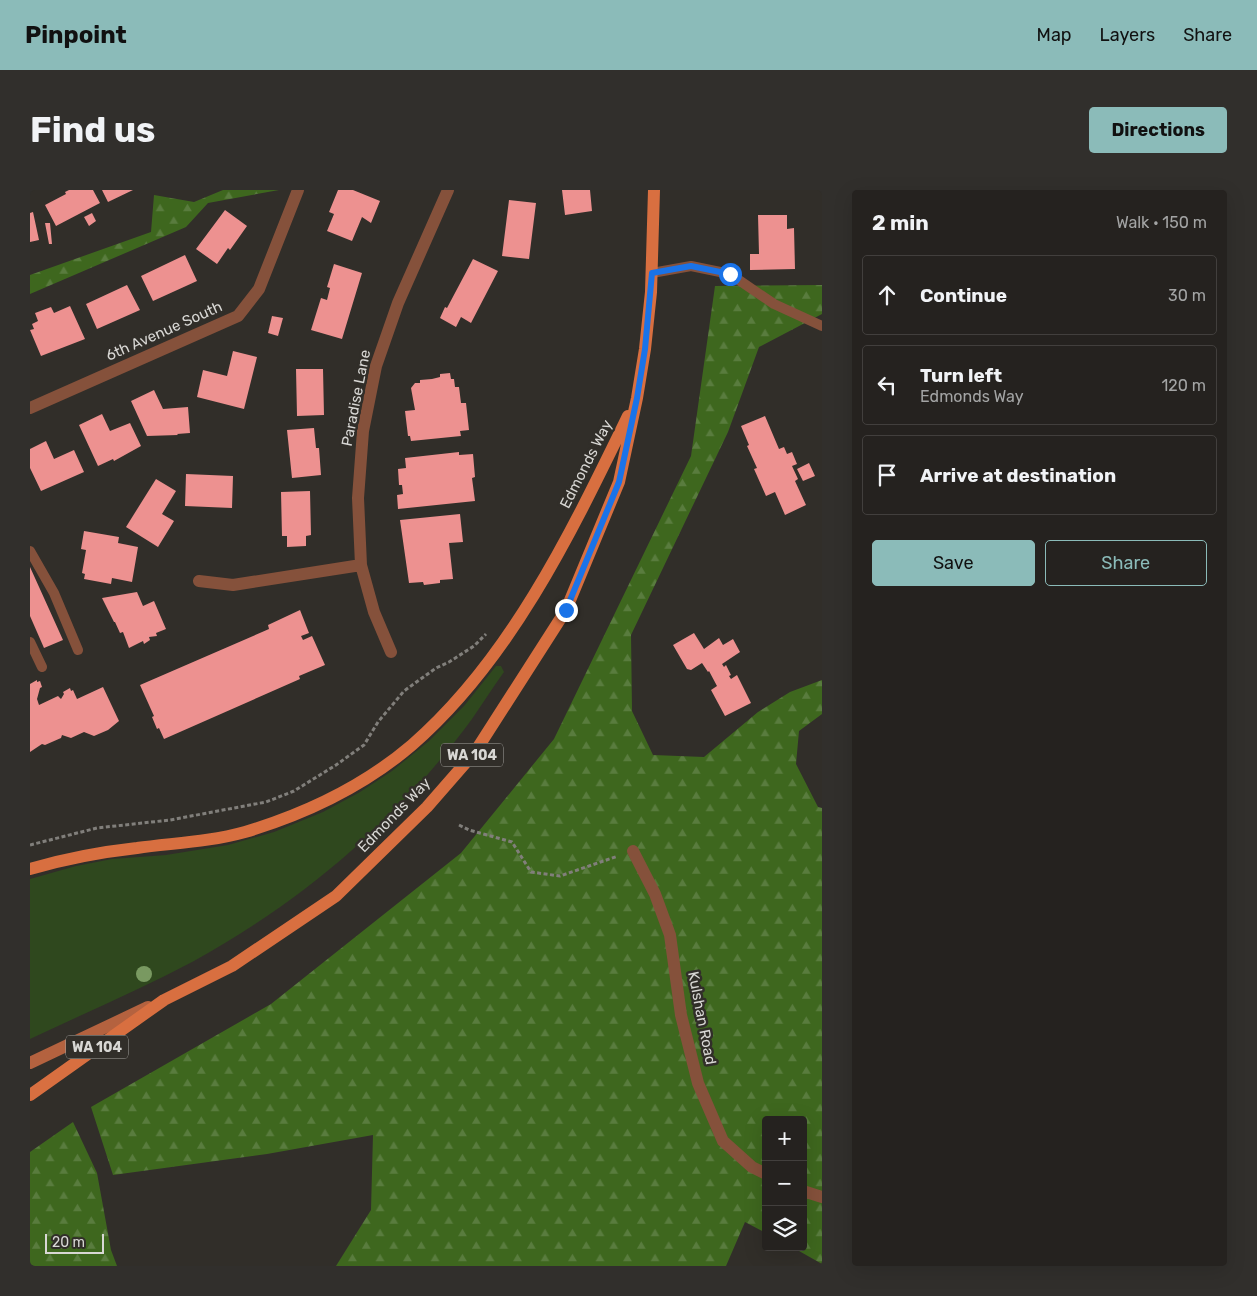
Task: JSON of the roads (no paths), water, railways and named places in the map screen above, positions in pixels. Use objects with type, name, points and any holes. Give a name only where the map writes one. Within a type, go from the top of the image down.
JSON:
[{"type":"main road","name":"Edmonds Way","points":[[30,1095],[164,1000],[232,966],[336,896],[427,807],[475,752],[566,610],[619,482],[637,398],[645,349],[652,273],[654,190]]},
{"type":"main road","name":"Edmonds Way","points":[[30,869],[110,851],[202,841],[250,830],[290,816],[329,799],[363,780],[411,746],[456,702],[487,663],[515,623],[586,502],[637,398]]},
{"type":"main road","points":[[30,1063],[164,1000]]},
{"type":"street","name":"6th Avenue South","points":[[30,408],[238,316],[259,289],[298,190]]},
{"type":"street","name":"Paradise Lane","points":[[391,652],[374,612],[361,565],[358,498],[363,431],[376,366],[398,302],[448,190]]},
{"type":"street","points":[[199,581],[234,584],[361,565]]},
{"type":"street","name":"Kulshan Road","points":[[633,851],[655,894],[670,935],[681,1015],[698,1083],[724,1141],[752,1167],[762,1172]]},
{"type":"street","points":[[807,1192],[822,1197]]},
{"type":"lane","points":[[652,273],[691,266],[730,274],[774,304],[822,326]]},
{"type":"lane","points":[[30,550],[54,593],[78,650]]},
{"type":"lane","points":[[30,642],[42,667]]}]
